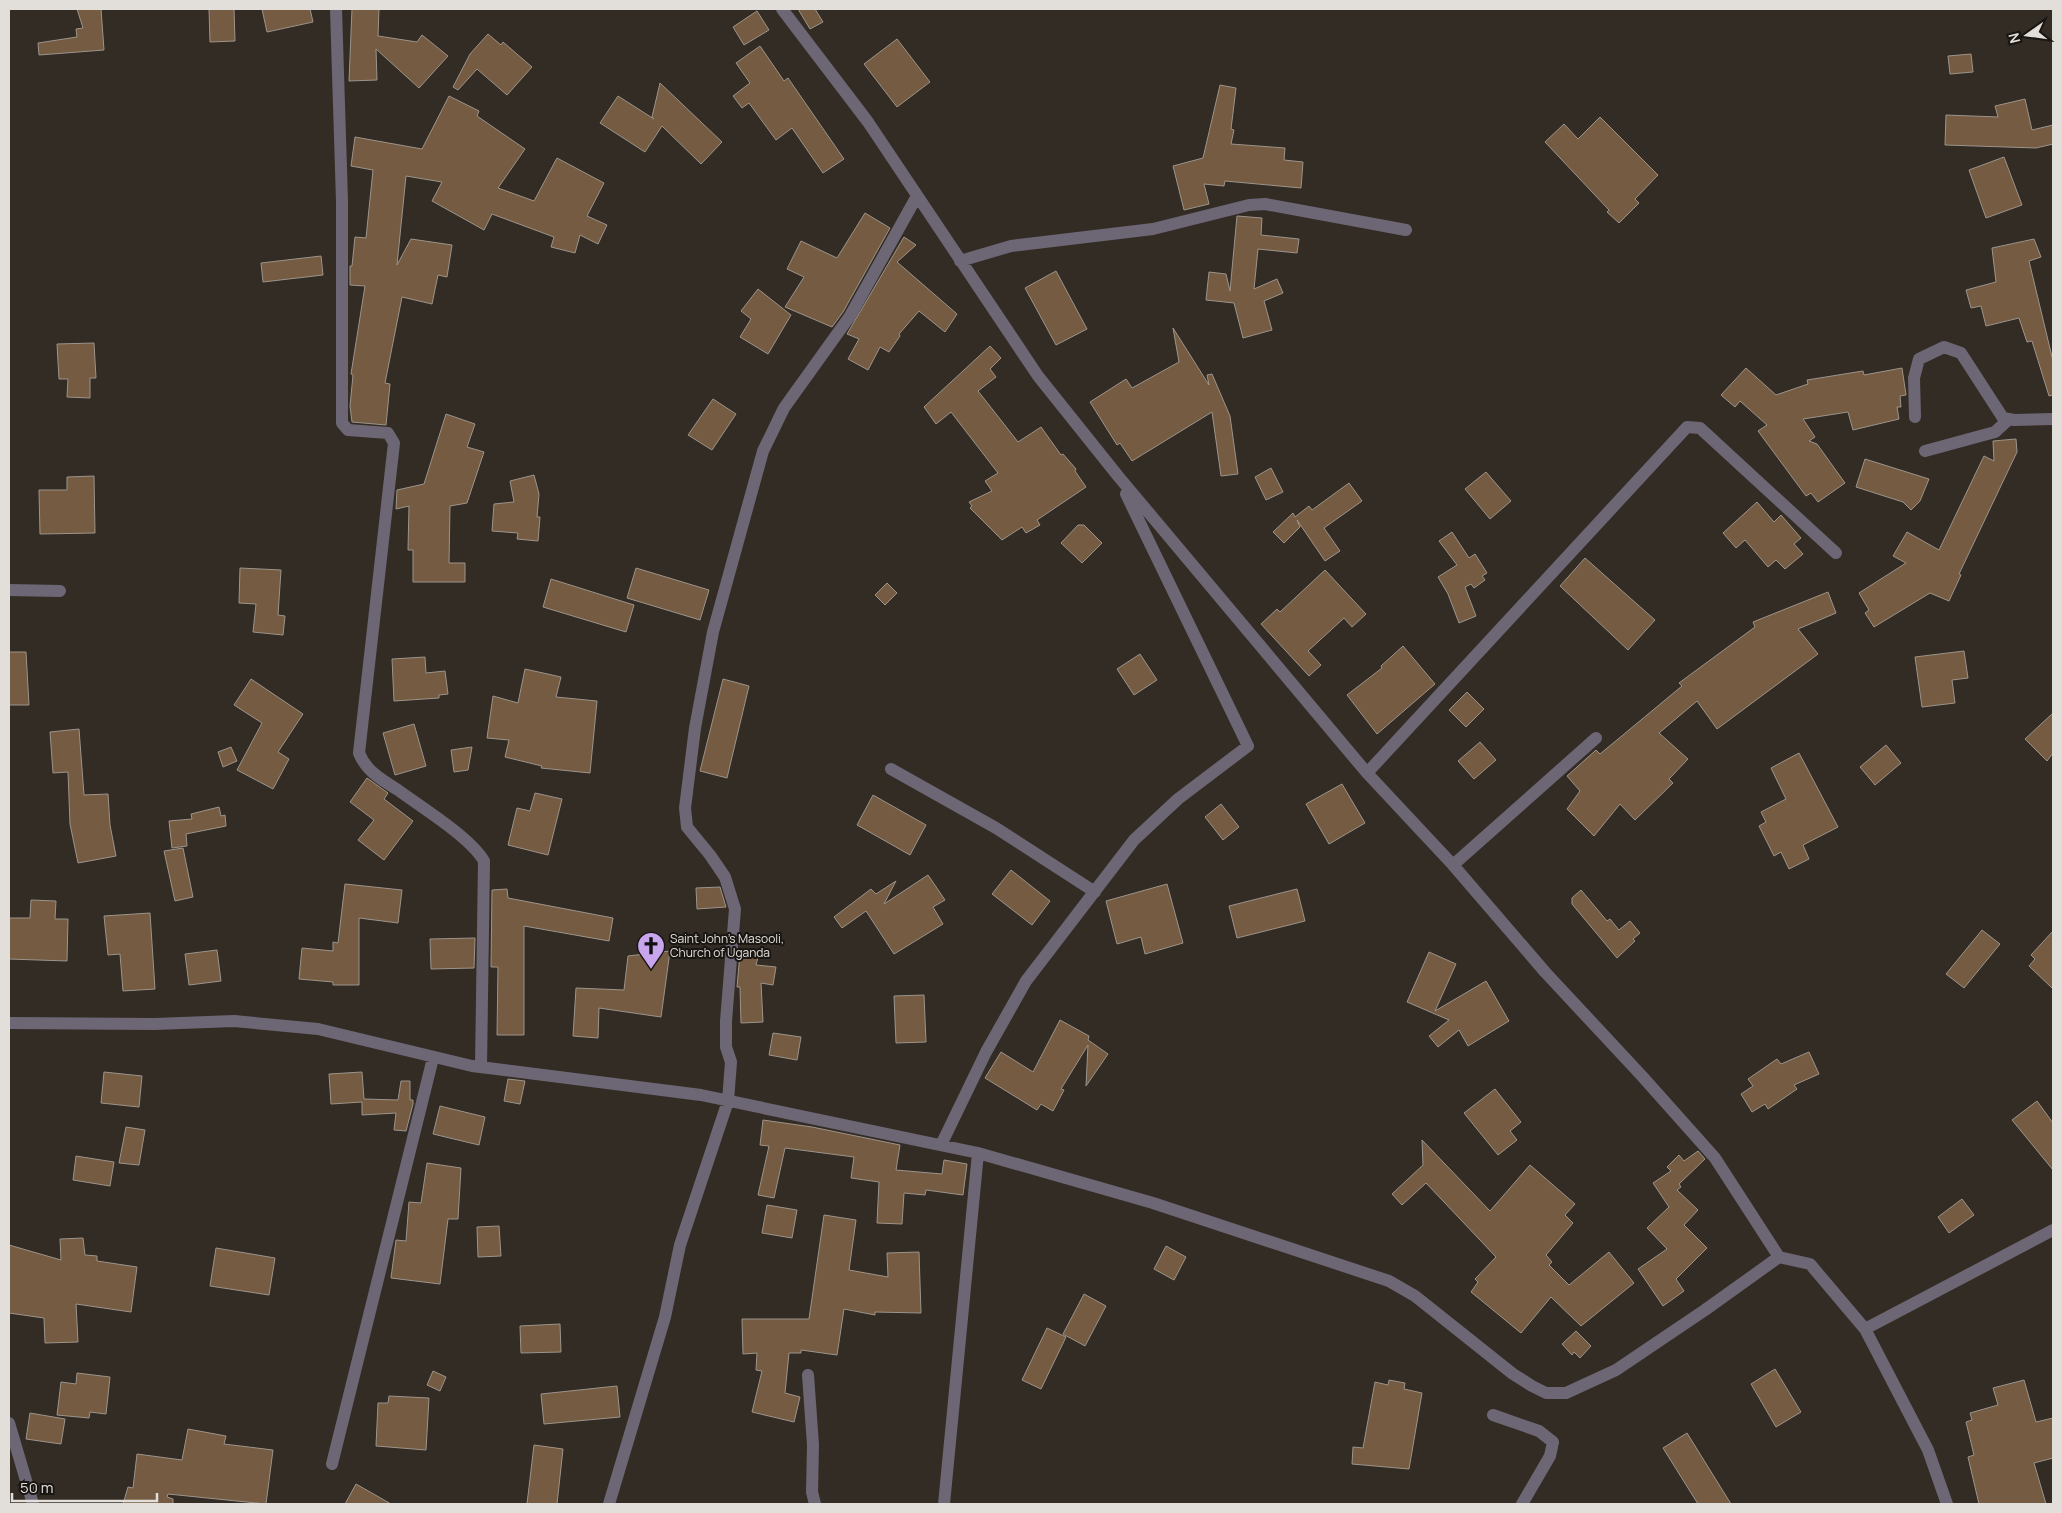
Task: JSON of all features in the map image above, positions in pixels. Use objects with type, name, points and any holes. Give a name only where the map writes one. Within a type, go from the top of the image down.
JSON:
[{"type":"street","points":[[336,9],[342,201],[342,422],[348,430],[388,433],[394,443],[359,754],[370,771],[474,848],[484,862],[482,1067]]},
{"type":"street","points":[[782,9],[868,122],[1038,376],[1118,476],[1367,773],[1453,864],[1532,957],[1642,1075],[1714,1158],[1779,1256],[1810,1264],[1865,1329],[1928,1450],[1947,1504]]},
{"type":"street","points":[[610,1504],[665,1317],[680,1245],[728,1101],[731,1062],[726,1047],[726,1021],[735,909],[725,877],[710,855],[686,827],[685,808],[695,728],[713,632],[763,451],[784,408],[850,316],[917,196]]},
{"type":"street","points":[[960,261],[1012,246],[1153,229],[1249,205],[1265,204],[1406,230]]},
{"type":"street","points":[[1915,417],[1914,378],[1919,359],[1944,347],[1961,353],[2003,418],[2008,420],[2053,419]]},
{"type":"street","points":[[1925,451],[1995,432],[2008,420]]},
{"type":"street","points":[[1367,773],[1687,428],[1700,428],[1836,553]]},
{"type":"street","points":[[941,1145],[986,1052],[1026,981],[1134,840],[1178,799],[1248,746],[1118,476]]},
{"type":"street","points":[[9,590],[60,591]]},
{"type":"street","points":[[1453,864],[1596,738]]},
{"type":"street","points":[[891,769],[996,828],[1094,892]]},
{"type":"street","points":[[9,1023],[155,1024],[234,1022],[318,1029],[381,1043],[434,1058],[482,1067],[628,1085],[728,1101],[978,1153],[1153,1203],[1390,1281],[1415,1296],[1514,1374],[1546,1393],[1566,1393],[1616,1370],[1705,1310],[1779,1256]]},
{"type":"street","points":[[332,1464],[434,1058]]},
{"type":"street","points":[[944,1504],[978,1153]]},
{"type":"street","points":[[1865,1329],[2053,1230]]},
{"type":"street","points":[[808,1375],[814,1445],[812,1492],[815,1504]]},
{"type":"street","points":[[1493,1415],[1539,1431],[1553,1442],[1550,1456],[1522,1504]]},
{"type":"street","points":[[9,1423],[33,1504]]},
{"type":"building","points":[[77,9],[101,9],[104,50],[39,55],[38,43],[77,37],[76,29],[83,28]]},
{"type":"building","points":[[209,9],[234,9],[235,41],[210,42]]},
{"type":"building","points":[[262,9],[310,9],[313,22],[267,32]]},
{"type":"building","points":[[352,9],[379,9],[378,36],[417,42],[422,35],[448,56],[419,88],[376,49],[377,80],[349,81]]},
{"type":"building","points":[[798,9],[815,9],[823,22],[810,29]]},
{"type":"building","points":[[757,11],[769,30],[744,45],[733,27]]},
{"type":"building","points":[[488,34],[501,45],[503,42],[532,67],[507,95],[477,69],[458,90],[453,87],[470,54]]},
{"type":"building","points":[[897,39],[930,82],[897,107],[864,64]]},
{"type":"building","points":[[760,46],[784,81],[788,78],[844,159],[823,173],[792,128],[776,140],[749,103],[742,108],[733,96],[750,83],[736,63]]},
{"type":"building","points":[[1971,54],[1973,72],[1950,74],[1948,56]]},
{"type":"building","points":[[660,83],[722,142],[701,164],[662,126],[645,152],[600,123],[618,96],[654,119],[652,117]]},
{"type":"building","points":[[1220,85],[1236,88],[1231,129],[1234,130],[1231,144],[1285,148],[1284,160],[1303,162],[1301,188],[1225,181],[1224,186],[1204,184],[1209,204],[1184,210],[1173,166],[1203,158]]},
{"type":"building","points":[[449,96],[479,111],[477,116],[525,149],[498,188],[534,201],[557,158],[604,183],[587,216],[607,225],[598,244],[580,235],[575,253],[551,247],[554,237],[492,214],[484,230],[432,201],[442,182],[406,176],[397,265],[411,239],[452,245],[447,277],[438,275],[432,304],[402,297],[385,383],[390,384],[386,425],[352,422],[350,406],[353,375],[351,374],[365,286],[350,285],[350,266],[352,266],[355,237],[366,238],[373,170],[351,166],[355,137],[422,149]]},
{"type":"building","points":[[2025,99],[2032,130],[2053,125],[2053,144],[2036,148],[1945,145],[1946,115],[1998,117],[1995,106]]},
{"type":"building","points":[[1600,117],[1658,175],[1635,199],[1639,203],[1619,223],[1545,142],[1564,124],[1578,139]]},
{"type":"building","points":[[2004,157],[2022,205],[1986,218],[1969,170]]},
{"type":"building","points":[[865,213],[890,228],[843,312],[832,327],[785,307],[804,277],[787,269],[801,241],[837,258]]},
{"type":"building","points":[[1237,216],[1262,218],[1261,235],[1299,239],[1297,253],[1258,249],[1254,289],[1277,279],[1283,293],[1264,301],[1272,330],[1243,338],[1234,303],[1206,300],[1209,272],[1226,274],[1230,291]]},
{"type":"building","points":[[904,237],[916,245],[897,262],[957,314],[945,332],[919,311],[899,334],[900,336],[889,352],[880,347],[868,370],[848,359],[859,339],[847,334]]},
{"type":"building","points":[[2034,239],[2041,257],[2029,261],[2053,361],[2053,395],[2049,396],[2032,341],[2027,342],[2019,318],[1986,326],[1981,306],[1971,308],[1966,290],[1996,282],[1992,248]]},
{"type":"building","points":[[321,256],[323,275],[263,282],[261,263]]},
{"type":"building","points":[[1056,271],[1087,329],[1056,345],[1025,288]]},
{"type":"building","points":[[758,289],[791,315],[768,354],[740,337],[751,319],[741,311]]},
{"type":"building","points":[[1173,328],[1209,385],[1207,375],[1212,374],[1230,416],[1238,474],[1221,476],[1212,412],[1132,461],[1120,443],[1117,445],[1090,402],[1126,379],[1132,388],[1179,362]]},
{"type":"building","points":[[94,343],[96,378],[90,378],[90,398],[67,397],[68,379],[59,379],[57,344]]},
{"type":"building","points":[[990,346],[1001,358],[990,369],[996,377],[978,391],[1018,442],[1041,427],[1061,455],[1063,454],[1076,469],[1075,471],[1086,487],[1037,520],[1040,525],[1026,533],[1022,527],[1002,540],[970,508],[972,506],[969,502],[992,491],[985,481],[998,473],[951,412],[936,424],[924,407]]},
{"type":"building","points":[[1746,368],[1776,395],[1808,384],[1807,380],[1863,371],[1864,375],[1902,368],[1906,395],[1900,396],[1901,407],[1897,407],[1899,419],[1853,430],[1848,412],[1803,419],[1815,437],[1809,441],[1817,444],[1845,483],[1818,502],[1811,493],[1806,496],[1758,431],[1767,425],[1740,401],[1735,407],[1721,395]]},
{"type":"building","points":[[713,399],[736,414],[712,450],[688,435]]},
{"type":"building","points":[[446,414],[475,424],[467,447],[484,452],[467,503],[450,506],[449,563],[465,563],[465,582],[413,582],[413,550],[408,550],[409,506],[396,509],[397,490],[424,484]]},
{"type":"building","points":[[2016,439],[2017,452],[1959,574],[1961,575],[1949,601],[1930,593],[1874,627],[1865,613],[1869,610],[1859,593],[1906,563],[1893,556],[1907,532],[1939,550],[1984,456],[1994,461],[1993,441]]},
{"type":"building","points":[[1865,459],[1929,479],[1920,501],[1911,510],[1903,502],[1856,487]]},
{"type":"building","points":[[1271,468],[1283,492],[1266,500],[1255,477]]},
{"type":"building","points":[[1486,472],[1511,501],[1490,519],[1465,489]]},
{"type":"building","points":[[534,475],[539,494],[537,517],[540,517],[538,541],[517,539],[518,533],[492,531],[494,504],[514,502],[510,481]]},
{"type":"building","points":[[94,476],[95,533],[40,534],[39,490],[67,490],[67,477]]},
{"type":"building","points":[[1349,483],[1362,501],[1324,528],[1340,551],[1325,561],[1297,520],[1300,527],[1284,543],[1273,532],[1293,513],[1295,517],[1309,506],[1312,510]]},
{"type":"building","points":[[1757,502],[1774,522],[1781,515],[1801,538],[1794,544],[1803,554],[1785,569],[1776,560],[1768,567],[1745,540],[1736,548],[1723,533]]},
{"type":"building","points":[[1078,525],[1084,525],[1102,543],[1082,563],[1061,543]]},
{"type":"building","points":[[1452,532],[1469,558],[1475,554],[1487,573],[1482,576],[1485,580],[1474,588],[1471,584],[1465,587],[1476,616],[1459,623],[1448,594],[1438,577],[1457,565],[1439,541]]},
{"type":"building","points":[[1585,558],[1655,620],[1628,650],[1560,586]]},
{"type":"building","points":[[240,568],[281,570],[278,615],[285,616],[283,635],[253,632],[256,604],[239,603]]},
{"type":"building","points":[[636,568],[709,590],[700,620],[627,598]]},
{"type":"building","points":[[1325,570],[1366,614],[1352,627],[1344,618],[1308,651],[1321,665],[1309,676],[1261,624],[1277,609],[1280,612]]},
{"type":"building","points":[[551,579],[634,605],[626,632],[543,607]]},
{"type":"building","points":[[887,583],[897,593],[885,605],[875,595]]},
{"type":"building","points":[[1828,592],[1836,613],[1798,629],[1818,654],[1717,729],[1697,701],[1659,733],[1688,759],[1669,779],[1673,783],[1635,820],[1620,804],[1594,836],[1567,809],[1580,791],[1567,776],[1596,750],[1600,754],[1682,686],[1679,683],[1755,627],[1753,622]]},
{"type":"building","points":[[1403,646],[1435,684],[1377,734],[1347,695],[1382,668],[1381,666]]},
{"type":"building","points":[[1964,651],[1968,678],[1952,680],[1955,703],[1922,707],[1915,657]]},
{"type":"building","points":[[9,652],[26,652],[29,705],[9,705]]},
{"type":"building","points":[[1140,654],[1157,680],[1134,695],[1117,669]]},
{"type":"building","points":[[425,657],[426,673],[445,671],[448,694],[439,695],[439,698],[394,701],[392,659]]},
{"type":"building","points":[[525,669],[561,677],[556,697],[597,701],[590,773],[541,768],[542,766],[505,757],[509,740],[487,738],[493,696],[518,703]]},
{"type":"building","points":[[251,679],[303,714],[278,752],[289,759],[273,789],[237,770],[262,723],[234,705]]},
{"type":"building","points":[[723,679],[749,686],[727,778],[700,771]]},
{"type":"building","points":[[1467,692],[1484,709],[1466,727],[1449,710]]},
{"type":"building","points":[[2053,713],[2053,753],[2047,761],[2025,739]]},
{"type":"building","points":[[414,724],[426,766],[395,775],[383,733]]},
{"type":"building","points":[[79,729],[84,795],[108,794],[110,825],[116,856],[78,863],[70,824],[68,772],[53,773],[50,732]]},
{"type":"building","points":[[1480,742],[1496,760],[1474,779],[1458,761]]},
{"type":"building","points":[[1886,745],[1901,763],[1875,785],[1860,767]]},
{"type":"building","points":[[231,747],[237,761],[223,767],[218,752]]},
{"type":"building","points":[[472,747],[468,770],[454,772],[451,750]]},
{"type":"building","points":[[1799,753],[1838,827],[1803,845],[1809,859],[1789,869],[1781,852],[1774,856],[1759,826],[1766,822],[1761,812],[1786,799],[1771,768]]},
{"type":"building","points":[[367,778],[388,793],[384,799],[413,821],[384,860],[358,840],[374,820],[350,802]]},
{"type":"building","points":[[1342,784],[1365,823],[1329,844],[1306,804]]},
{"type":"building","points":[[535,793],[562,799],[548,855],[508,845],[517,808],[530,811]]},
{"type":"building","points":[[873,795],[926,825],[910,855],[857,825]]},
{"type":"building","points":[[1221,804],[1239,827],[1223,840],[1205,817]]},
{"type":"building","points":[[219,807],[221,816],[225,815],[226,826],[186,834],[187,846],[172,848],[169,821],[192,819],[191,814]]},
{"type":"building","points":[[183,848],[193,897],[175,901],[164,851]]},
{"type":"building","points":[[1011,870],[1050,901],[1032,925],[992,894]]},
{"type":"building","points":[[928,875],[945,900],[933,907],[943,924],[894,954],[866,911],[842,928],[834,917],[871,889],[876,894],[896,881],[884,904]]},
{"type":"building","points":[[345,884],[402,890],[398,923],[359,918],[359,985],[333,985],[333,982],[299,979],[302,948],[333,951],[333,942],[338,943]]},
{"type":"building","points":[[1167,884],[1183,943],[1145,954],[1141,937],[1117,944],[1106,901]]},
{"type":"building","points":[[720,887],[726,907],[697,909],[696,888]]},
{"type":"building","points":[[507,889],[508,898],[613,918],[609,941],[524,926],[524,1035],[497,1035],[498,967],[491,967],[492,890]]},
{"type":"building","points":[[1297,889],[1305,921],[1237,938],[1229,906]]},
{"type":"building","points":[[1581,890],[1607,921],[1610,919],[1619,930],[1630,921],[1640,933],[1633,939],[1635,941],[1617,958],[1572,904],[1572,898]]},
{"type":"building","points":[[31,900],[56,901],[55,919],[68,919],[67,961],[9,959],[9,918],[30,918]]},
{"type":"building","points":[[150,913],[155,989],[123,991],[120,954],[108,955],[104,916]]},
{"type":"building","points":[[1982,930],[2000,944],[1964,988],[1946,974]]},
{"type":"building","points":[[2053,931],[2053,989],[2029,966],[2035,959],[2031,955]]},
{"type":"building","points":[[475,938],[474,968],[431,969],[430,939]]},
{"type":"building","points":[[217,950],[221,981],[189,985],[185,954]]},
{"type":"building","points":[[670,951],[661,1017],[599,1008],[598,1038],[573,1036],[576,988],[624,990],[628,956]]},
{"type":"building","points":[[1429,952],[1456,964],[1435,1011],[1486,981],[1509,1021],[1468,1046],[1459,1030],[1438,1047],[1429,1036],[1449,1020],[1407,1002]]},
{"type":"building","points":[[740,953],[758,957],[756,965],[776,967],[773,985],[761,983],[763,1022],[741,1023],[740,987],[737,987]]},
{"type":"building","points":[[924,995],[926,1042],[896,1043],[894,996]]},
{"type":"building","points":[[1060,1020],[1089,1036],[1088,1040],[1108,1054],[1086,1086],[1088,1045],[1061,1089],[1064,1090],[1053,1111],[1041,1104],[1037,1110],[985,1078],[1001,1052],[1033,1072]]},
{"type":"building","points":[[773,1033],[801,1037],[797,1060],[769,1055]]},
{"type":"building","points":[[1809,1052],[1819,1074],[1794,1085],[1797,1089],[1768,1109],[1765,1104],[1752,1112],[1741,1094],[1753,1086],[1748,1079],[1777,1059],[1781,1064]]},
{"type":"building","points":[[104,1072],[142,1076],[139,1107],[101,1103]]},
{"type":"building","points":[[362,1072],[364,1099],[398,1100],[401,1081],[410,1081],[410,1100],[413,1100],[413,1104],[406,1131],[394,1130],[396,1113],[362,1115],[362,1102],[331,1104],[329,1074]]},
{"type":"building","points":[[508,1079],[525,1081],[520,1104],[504,1101]]},
{"type":"building","points":[[1495,1089],[1521,1122],[1510,1131],[1517,1140],[1498,1155],[1464,1113]]},
{"type":"building","points":[[2037,1101],[2053,1123],[2053,1170],[2012,1120]]},
{"type":"building","points":[[440,1106],[485,1117],[479,1145],[433,1134]]},
{"type":"building","points":[[763,1120],[812,1127],[900,1145],[896,1170],[942,1174],[944,1160],[967,1164],[963,1195],[926,1190],[925,1195],[904,1193],[902,1224],[877,1223],[879,1182],[851,1178],[854,1157],[785,1148],[774,1198],[758,1195],[769,1146],[760,1145]]},
{"type":"building","points":[[126,1127],[145,1130],[139,1165],[119,1163]]},
{"type":"building","points":[[1422,1140],[1490,1211],[1530,1165],[1575,1204],[1565,1215],[1573,1223],[1546,1255],[1552,1262],[1549,1265],[1569,1285],[1609,1252],[1634,1283],[1581,1326],[1551,1297],[1521,1333],[1471,1292],[1478,1282],[1475,1279],[1496,1257],[1426,1183],[1402,1205],[1392,1194],[1423,1165]]},
{"type":"building","points":[[1698,1151],[1705,1159],[1679,1184],[1681,1187],[1677,1190],[1698,1210],[1684,1225],[1707,1248],[1676,1279],[1684,1291],[1663,1306],[1638,1269],[1667,1249],[1647,1228],[1669,1207],[1653,1183],[1671,1171],[1667,1167],[1679,1155],[1684,1161]]},
{"type":"building","points":[[76,1156],[114,1162],[110,1186],[73,1180]]},
{"type":"building","points":[[427,1163],[461,1168],[458,1219],[448,1219],[440,1284],[391,1278],[396,1240],[406,1241],[409,1202],[421,1203]]},
{"type":"building","points":[[1962,1199],[1974,1215],[1949,1233],[1938,1217]]},
{"type":"building","points":[[767,1205],[797,1210],[792,1238],[762,1233]]},
{"type":"building","points":[[824,1215],[856,1220],[849,1270],[888,1277],[887,1253],[919,1252],[921,1313],[875,1312],[875,1315],[844,1309],[837,1355],[801,1350],[801,1353],[789,1353],[785,1393],[800,1397],[794,1422],[752,1412],[762,1371],[756,1370],[757,1353],[743,1354],[742,1319],[809,1319]]},
{"type":"building","points":[[499,1226],[501,1256],[478,1257],[477,1227]]},
{"type":"building","points":[[83,1238],[85,1255],[97,1256],[97,1261],[137,1267],[131,1312],[76,1304],[78,1342],[45,1343],[44,1318],[9,1313],[9,1245],[61,1260],[60,1239]]},
{"type":"building","points":[[1166,1246],[1186,1257],[1174,1280],[1154,1269]]},
{"type":"building","points":[[216,1248],[275,1258],[269,1295],[210,1286]]},
{"type":"building","points":[[1084,1294],[1106,1306],[1085,1346],[1063,1334]]},
{"type":"building","points":[[560,1324],[561,1352],[521,1353],[520,1326]]},
{"type":"building","points":[[1047,1328],[1066,1337],[1041,1389],[1022,1380]]},
{"type":"building","points":[[1576,1331],[1591,1346],[1580,1358],[1574,1352],[1572,1355],[1562,1344]]},
{"type":"building","points":[[1775,1369],[1801,1412],[1776,1427],[1751,1384]]},
{"type":"building","points":[[433,1371],[446,1377],[440,1391],[427,1385]]},
{"type":"building","points":[[77,1373],[110,1377],[106,1414],[90,1412],[89,1418],[57,1415],[61,1382],[76,1384]]},
{"type":"building","points":[[1389,1380],[1405,1383],[1404,1389],[1422,1393],[1409,1469],[1352,1464],[1353,1447],[1363,1448],[1375,1382],[1388,1385]]},
{"type":"building","points":[[2024,1380],[2036,1422],[2053,1418],[2053,1458],[2034,1463],[2046,1504],[1979,1504],[1968,1457],[1974,1455],[1966,1422],[1972,1420],[1970,1413],[1998,1405],[1993,1388]]},
{"type":"building","points":[[617,1386],[620,1417],[544,1424],[541,1394]]},
{"type":"building","points":[[389,1396],[429,1398],[426,1450],[376,1446],[378,1403],[388,1403]]},
{"type":"building","points":[[30,1413],[65,1419],[61,1444],[26,1439]]},
{"type":"building","points":[[188,1429],[226,1436],[224,1444],[273,1450],[266,1504],[168,1494],[167,1497],[173,1499],[173,1504],[123,1504],[128,1487],[133,1488],[137,1454],[182,1460]]},
{"type":"building","points":[[1687,1433],[1731,1504],[1698,1504],[1663,1448]]},
{"type":"building","points":[[534,1445],[563,1449],[557,1504],[527,1504]]},
{"type":"building","points":[[356,1484],[391,1504],[345,1504]]},
{"type":"place","name":"Saint John's Masooli, Church of Uganda","points":[[651,970]]}]
